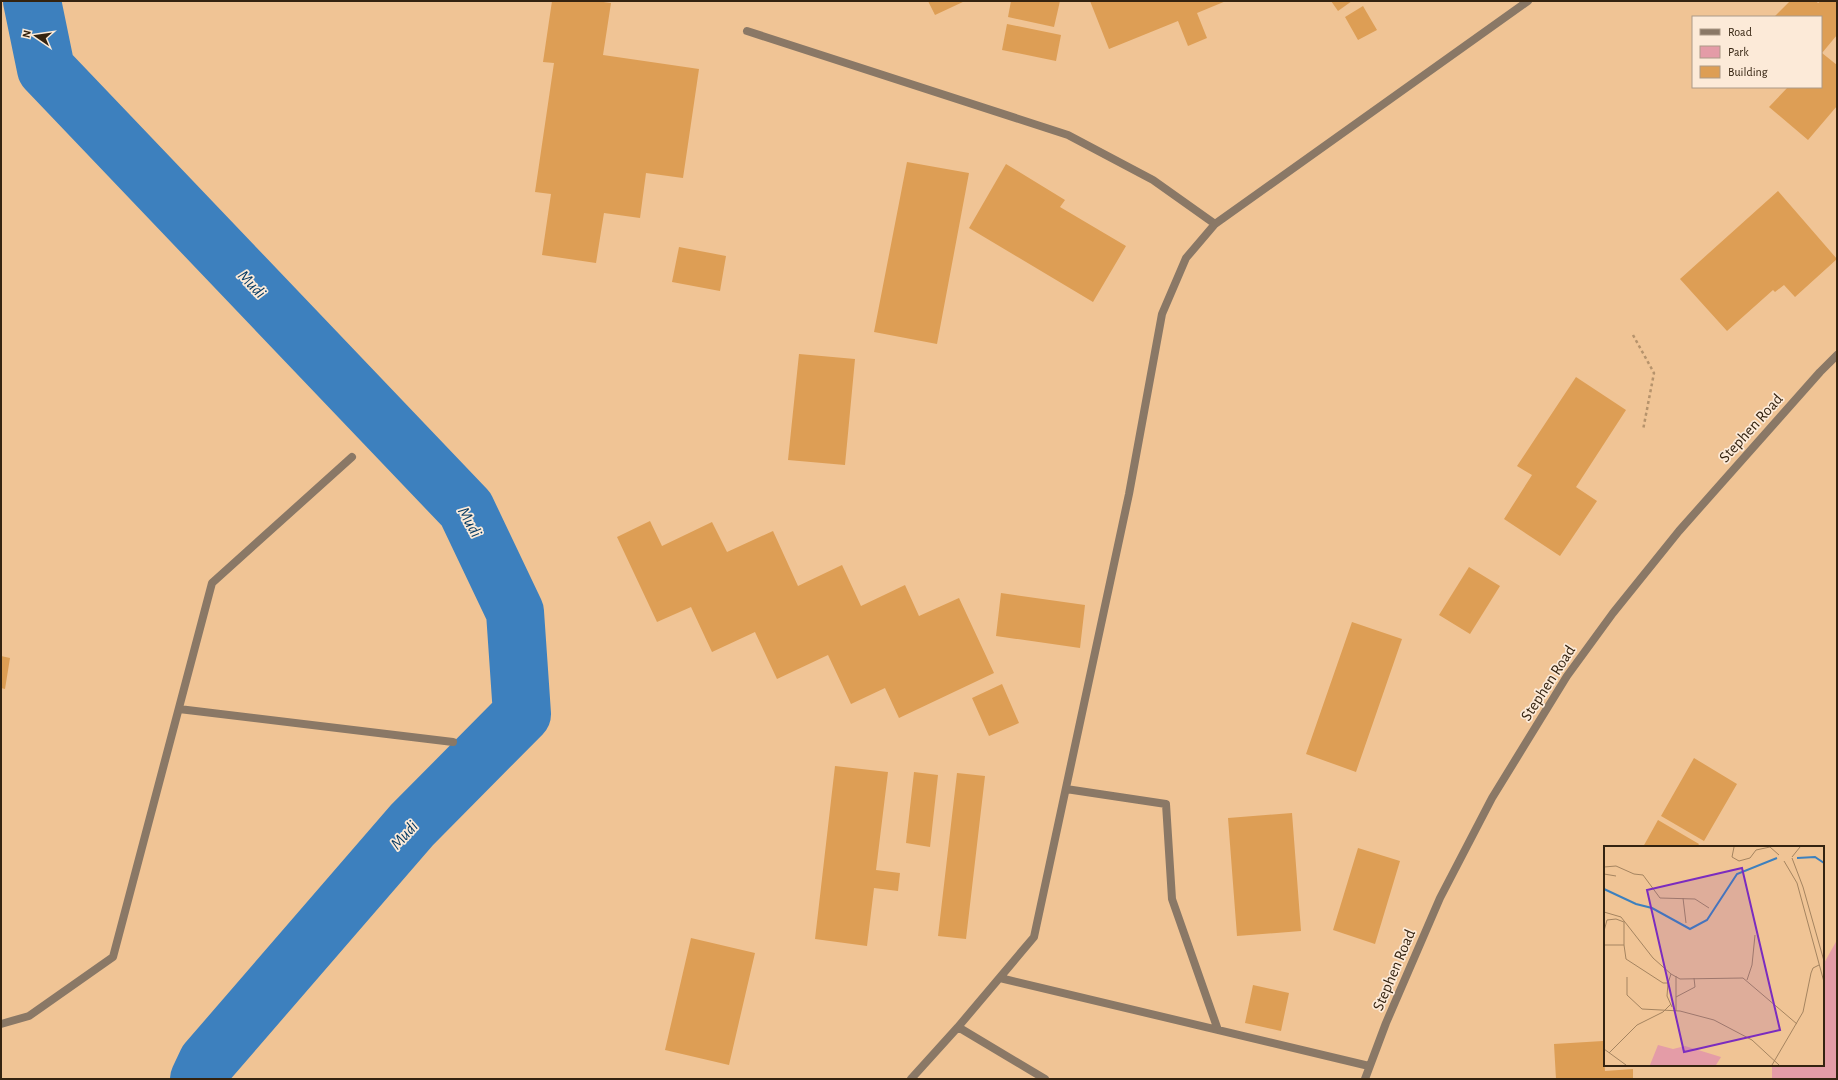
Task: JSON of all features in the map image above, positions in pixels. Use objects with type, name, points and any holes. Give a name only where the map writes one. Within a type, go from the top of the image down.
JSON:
[{"type":"street","points":[[911,1079],[958,1027],[1034,937],[1130,494],[1162,314],[1186,258],[1215,224],[1528,1]]},
{"type":"street","points":[[747,31],[1068,135],[1153,180],[1215,224]]},
{"type":"street","name":"Stephen Road","points":[[1365,1079],[1386,1023],[1440,898],[1492,798],[1567,676],[1613,613],[1679,531],[1820,372],[1837,355]]},
{"type":"street","points":[[1,1024],[28,1016],[113,957],[212,583],[352,457]]},
{"type":"street","points":[[179,709],[453,742]]},
{"type":"street","points":[[1066,789],[1166,804],[1172,899],[1218,1030]]},
{"type":"street","points":[[1000,978],[1370,1066]]},
{"type":"street","points":[[958,1027],[1045,1079]]},
{"type":"path","points":[[1632,335],[1654,373],[1643,430]]},
{"type":"green space","points":[[1837,940],[1837,1079],[1772,1079],[1772,1066],[1824,1066],[1824,963]]},
{"type":"building","points":[[552,1],[596,1],[611,3],[603,55],[699,69],[683,178],[646,173],[640,218],[604,213],[596,263],[542,255],[551,194],[535,192],[554,63],[543,62]]},
{"type":"building","points":[[928,1],[965,1],[935,15]]},
{"type":"building","points":[[1011,1],[1060,1],[1054,27],[1008,17]]},
{"type":"building","points":[[1090,1],[1226,1],[1197,13],[1207,38],[1188,46],[1178,21],[1109,49]]},
{"type":"building","points":[[1331,1],[1352,1],[1338,11]]},
{"type":"building","points":[[1790,1],[1816,1],[1818,3],[1821,1],[1837,1],[1837,35],[1822,53],[1822,16],[1775,16]]},
{"type":"building","points":[[1363,6],[1377,30],[1358,40],[1345,17]]},
{"type":"building","points":[[1007,24],[1061,35],[1056,61],[1002,50]]},
{"type":"building","points":[[1822,53],[1837,65],[1837,106],[1808,140],[1769,107],[1787,88],[1822,88]]},
{"type":"building","points":[[907,162],[969,173],[937,344],[874,332]]},
{"type":"building","points":[[1006,164],[1065,200],[1060,207],[1126,246],[1093,302],[969,228]]},
{"type":"building","points":[[1778,191],[1837,259],[1795,297],[1784,285],[1775,292],[1773,290],[1727,331],[1680,279]]},
{"type":"building","points":[[679,247],[726,256],[720,291],[672,282]]},
{"type":"building","points":[[799,354],[855,359],[845,465],[788,460]]},
{"type":"building","points":[[1576,377],[1626,410],[1576,487],[1597,501],[1560,556],[1504,519],[1532,475],[1517,466]]},
{"type":"building","points":[[650,521],[662,546],[712,522],[727,552],[773,531],[798,586],[842,565],[861,606],[905,585],[919,616],[959,598],[994,673],[899,718],[885,688],[851,704],[828,655],[777,679],[755,632],[712,652],[691,607],[657,622],[617,537]]},
{"type":"building","points":[[1469,567],[1500,586],[1470,634],[1439,615]]},
{"type":"building","points":[[1001,593],[1085,605],[1080,648],[996,636]]},
{"type":"building","points":[[1352,622],[1402,639],[1356,772],[1306,754]]},
{"type":"building","points":[[1,656],[10,658],[5,689],[1,688]]},
{"type":"building","points":[[1002,684],[1019,723],[989,736],[972,698]]},
{"type":"building","points":[[1694,758],[1737,784],[1704,841],[1661,816]]},
{"type":"building","points":[[835,766],[888,772],[876,870],[900,873],[898,891],[874,888],[867,946],[815,939]]},
{"type":"building","points":[[914,772],[938,775],[930,847],[906,843]]},
{"type":"building","points":[[957,773],[985,776],[966,939],[938,936]]},
{"type":"building","points":[[1292,813],[1301,931],[1237,936],[1228,818]]},
{"type":"building","points":[[1658,820],[1699,844],[1698,846],[1644,846]]},
{"type":"building","points":[[1358,848],[1400,861],[1375,944],[1333,930]]},
{"type":"building","points":[[691,938],[755,953],[729,1065],[665,1050]]},
{"type":"building","points":[[1253,985],[1289,993],[1281,1031],[1245,1023]]},
{"type":"building","points":[[1603,1041],[1605,1071],[1633,1069],[1633,1079],[1556,1079],[1554,1044]]},
{"type":"waterway","name":"Mudi","points":[[32,1],[46,69],[466,509],[515,612],[522,714],[412,825],[207,1062],[199,1079]]}]
